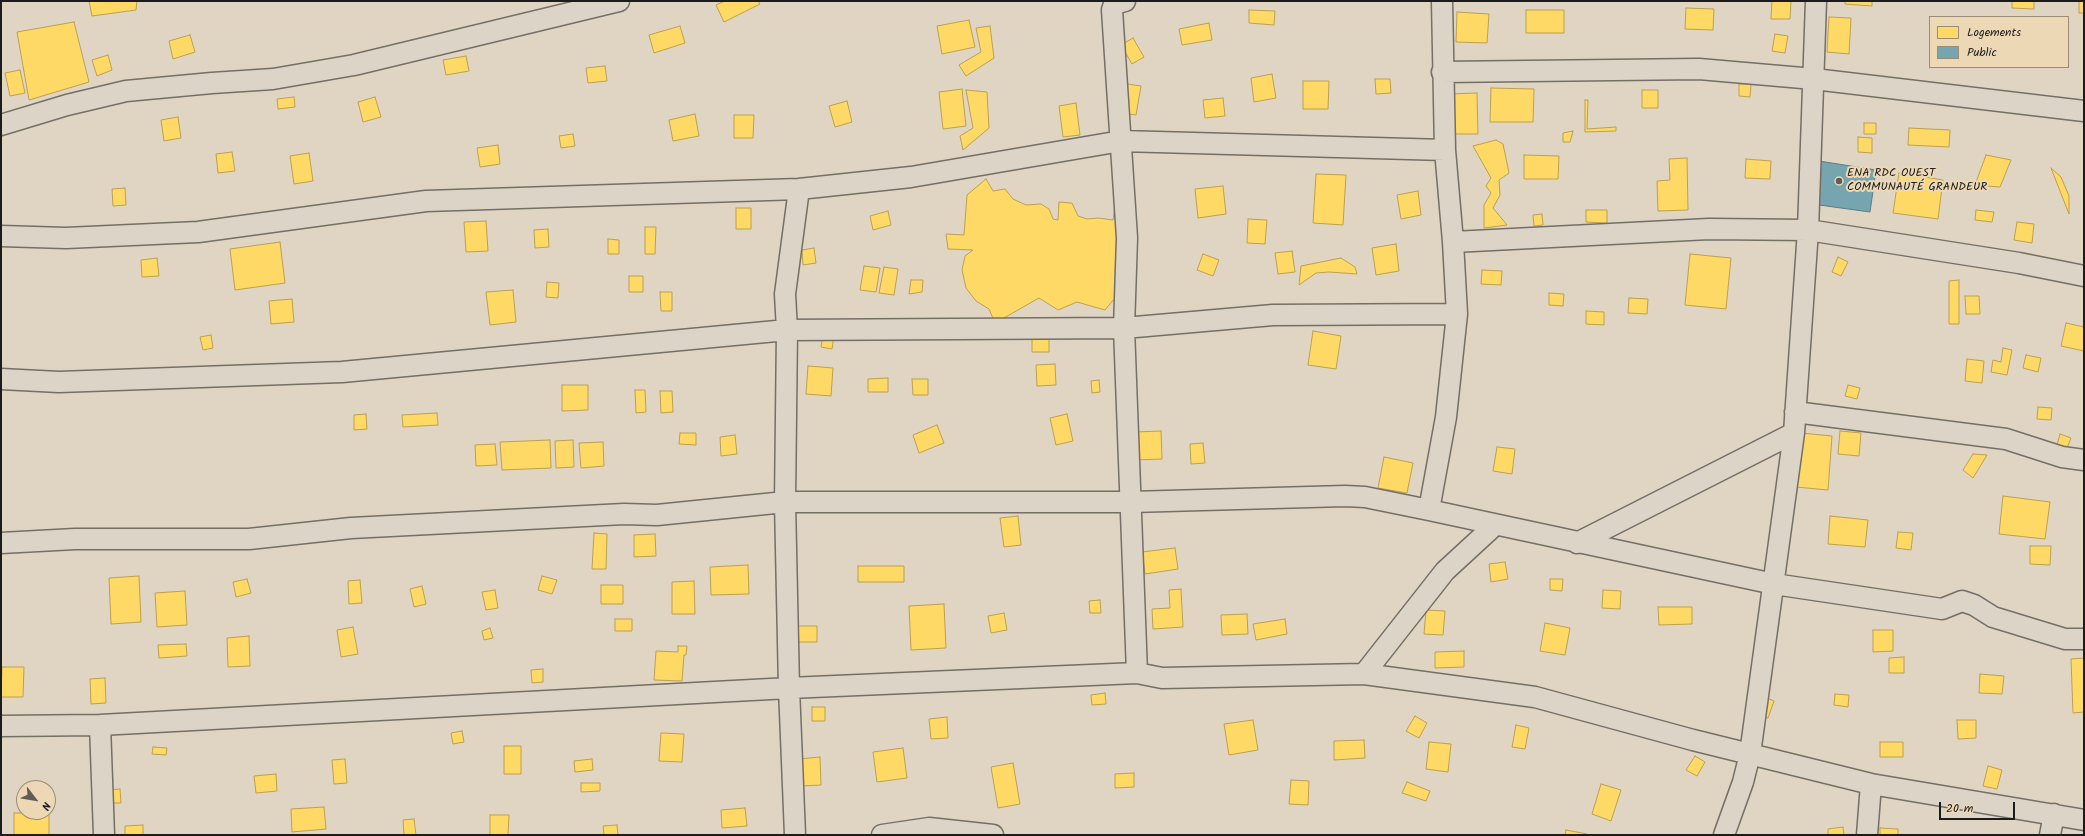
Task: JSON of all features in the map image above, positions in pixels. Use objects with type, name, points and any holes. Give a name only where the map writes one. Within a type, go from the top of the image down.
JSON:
[{"type":"street","points":[[1,125],[67,105],[126,92],[212,83],[273,79],[347,66],[619,1]]},
{"type":"street","points":[[1126,1],[1114,4],[1112,10],[1128,238],[1124,328],[1137,672]]},
{"type":"street","points":[[1429,510],[1446,417],[1457,314],[1453,242],[1445,150],[1442,72],[1442,1]]},
{"type":"street","points":[[1724,835],[1743,782],[1750,754],[1794,433],[1808,230],[1816,1]]},
{"type":"street","points":[[1442,72],[1699,69],[1814,79],[2084,111]]},
{"type":"street","points":[[1,236],[66,238],[198,232],[426,201],[799,189],[911,177],[1121,140],[1445,150]]},
{"type":"street","points":[[795,835],[789,688],[785,502],[787,330],[785,294],[799,189]]},
{"type":"street","points":[[1453,242],[1709,229],[1808,230],[2019,263],[2084,276]]},
{"type":"street","points":[[1,379],[59,382],[342,372],[787,330],[1124,328],[1273,315],[1457,314]]},
{"type":"street","points":[[1795,412],[2006,440],[2062,457],[2084,460]]},
{"type":"street","points":[[1577,542],[1794,433]]},
{"type":"street","points":[[1,543],[75,539],[250,539],[351,528],[624,514],[657,516],[785,502],[1131,502],[1345,496],[1365,497],[1429,510],[1774,584],[1942,610],[1962,601],[1974,605],[1992,617],[2065,639],[2084,639]]},
{"type":"street","points":[[1364,674],[1445,571],[1495,524]]},
{"type":"street","points":[[1,726],[100,725],[789,688],[1137,672],[1162,678],[1364,674],[1535,696],[1750,754],[1871,784],[2084,820]]},
{"type":"street","points":[[100,725],[104,835]]},
{"type":"street","points":[[1867,835],[1871,784]]},
{"type":"street","points":[[2050,835],[2054,814]]},
{"type":"street","points":[[882,835],[929,828],[993,835]]},
{"type":"building: Logements","points":[[89,1],[137,1],[136,10],[92,16]]},
{"type":"building: Logements","points":[[725,1],[758,1],[760,4],[724,22],[716,5]]},
{"type":"building: Logements","points":[[1772,1],[1791,1],[1790,19],[1771,19]]},
{"type":"building: Logements","points":[[1845,1],[1872,1],[1872,6],[1845,4]]},
{"type":"building: Logements","points":[[2012,1],[2034,1],[2034,9],[2012,8]]},
{"type":"building: Logements","points":[[2079,1],[2084,1],[2084,13],[2079,13]]},
{"type":"building: Logements","points":[[1686,8],[1714,9],[1713,30],[1685,29]]},
{"type":"building: Logements","points":[[1249,10],[1275,11],[1274,25],[1249,23]]},
{"type":"building: Logements","points":[[1526,10],[1564,10],[1564,33],[1526,33]]},
{"type":"building: Logements","points":[[1457,12],[1489,14],[1487,43],[1456,42]]},
{"type":"building: Logements","points":[[1829,17],[1851,18],[1849,54],[1827,52]]},
{"type":"building: Logements","points":[[969,20],[975,47],[942,54],[937,26]]},
{"type":"building: Logements","points":[[74,22],[89,82],[29,100],[17,32]]},
{"type":"building: Logements","points":[[1209,23],[1212,40],[1182,45],[1179,29]]},
{"type":"building: Logements","points":[[680,26],[685,43],[654,53],[649,35]]},
{"type":"building: Logements","points":[[990,26],[994,58],[966,76],[959,65],[981,52],[976,28]]},
{"type":"building: Logements","points":[[1775,34],[1788,36],[1785,53],[1772,51]]},
{"type":"building: Logements","points":[[190,35],[195,52],[173,59],[169,41]]},
{"type":"building: Logements","points":[[1133,38],[1144,57],[1132,64],[1121,45]]},
{"type":"building: Logements","points":[[108,55],[112,70],[97,76],[92,60]]},
{"type":"building: Logements","points":[[466,56],[469,71],[446,75],[443,60]]},
{"type":"building: Logements","points":[[605,66],[607,81],[588,83],[586,68]]},
{"type":"building: Logements","points":[[20,70],[25,93],[10,96],[5,73]]},
{"type":"building: Logements","points":[[1272,74],[1276,98],[1254,102],[1251,78]]},
{"type":"building: Logements","points":[[1375,79],[1390,79],[1391,93],[1376,94]]},
{"type":"building: Logements","points":[[1303,81],[1329,81],[1328,109],[1303,109]]},
{"type":"building: Logements","points":[[1127,84],[1141,86],[1136,115],[1122,113]]},
{"type":"building: Logements","points":[[1739,84],[1751,84],[1750,97],[1739,96]]},
{"type":"building: Logements","points":[[1491,88],[1534,89],[1533,122],[1490,122]]},
{"type":"building: Logements","points":[[962,89],[966,126],[943,129],[939,92]]},
{"type":"building: Logements","points":[[966,90],[987,92],[989,128],[963,150],[960,136],[973,128]]},
{"type":"building: Logements","points":[[1642,90],[1658,90],[1658,108],[1642,108]]},
{"type":"building: Logements","points":[[1477,93],[1478,134],[1450,134],[1449,94]]},
{"type":"building: Logements","points":[[294,97],[295,107],[278,109],[277,99]]},
{"type":"building: Logements","points":[[375,97],[381,117],[363,122],[358,102]]},
{"type":"building: Logements","points":[[1223,98],[1225,116],[1205,118],[1203,100]]},
{"type":"building: Logements","points":[[1585,100],[1588,100],[1587,129],[1616,127],[1616,131],[1585,132]]},
{"type":"building: Logements","points":[[847,101],[852,122],[835,127],[829,106]]},
{"type":"building: Logements","points":[[1076,103],[1080,135],[1063,137],[1059,106]]},
{"type":"building: Logements","points":[[695,114],[699,136],[673,141],[669,120]]},
{"type":"building: Logements","points":[[734,115],[754,115],[753,138],[734,138]]},
{"type":"building: Logements","points":[[178,117],[181,138],[164,141],[161,120]]},
{"type":"building: Logements","points":[[1864,123],[1876,123],[1876,134],[1864,134]]},
{"type":"building: Logements","points":[[1909,128],[1950,130],[1949,147],[1908,145]]},
{"type":"building: Logements","points":[[1573,131],[1570,142],[1563,142],[1563,133]]},
{"type":"building: Logements","points":[[573,134],[575,146],[561,148],[559,136]]},
{"type":"building: Logements","points":[[1858,137],[1872,138],[1872,153],[1858,152]]},
{"type":"building: Logements","points":[[1496,140],[1503,144],[1509,173],[1499,180],[1500,195],[1493,208],[1507,225],[1484,228],[1484,205],[1491,193],[1486,186],[1491,178],[1473,146]]},
{"type":"building: Logements","points":[[498,145],[500,164],[480,167],[477,148]]},
{"type":"building: Logements","points":[[232,152],[235,171],[218,173],[216,154]]},
{"type":"building: Logements","points":[[309,153],[313,181],[294,184],[290,156]]},
{"type":"building: Logements","points":[[1524,155],[1559,156],[1558,179],[1524,179]]},
{"type":"building: Logements","points":[[1986,155],[2011,160],[2000,187],[1975,185]]},
{"type":"building: Logements","points":[[1687,158],[1688,210],[1658,211],[1657,181],[1670,180],[1669,159]]},
{"type":"building: Logements","points":[[1746,159],[1771,161],[1770,179],[1745,178]]},
{"type":"building: Logements","points":[[2051,168],[2061,177],[2069,196],[2069,214]]},
{"type":"building: Logements","points":[[1899,173],[1943,180],[1938,219],[1893,213]]},
{"type":"building: Logements","points":[[1316,174],[1346,175],[1343,225],[1313,223]]},
{"type":"building: Logements","points":[[986,179],[993,191],[1005,189],[1013,199],[1026,205],[1041,204],[1049,209],[1053,219],[1058,220],[1059,202],[1072,203],[1078,216],[1087,219],[1098,218],[1113,220],[1115,205],[1121,226],[1119,293],[1105,310],[1077,302],[1058,310],[1039,298],[995,323],[989,309],[976,301],[966,288],[962,270],[965,256],[973,250],[948,249],[946,234],[964,235],[967,195]]},
{"type":"building: Logements","points":[[1223,186],[1226,214],[1198,218],[1195,189]]},
{"type":"building: Logements","points":[[125,188],[126,205],[113,206],[112,189]]},
{"type":"building: Logements","points":[[1418,191],[1421,215],[1401,219],[1397,195]]},
{"type":"building: Logements","points":[[736,208],[751,208],[751,229],[736,229]]},
{"type":"building: Logements","points":[[1586,210],[1607,210],[1607,223],[1586,222]]},
{"type":"building: Logements","points":[[1976,210],[1994,212],[1992,222],[1975,220]]},
{"type":"building: Logements","points":[[888,211],[891,225],[873,230],[870,216]]},
{"type":"building: Logements","points":[[1542,214],[1543,225],[1534,226],[1533,215]]},
{"type":"building: Logements","points":[[1248,219],[1267,220],[1265,244],[1247,243]]},
{"type":"building: Logements","points":[[486,221],[488,251],[466,252],[464,222]]},
{"type":"building: Logements","points":[[2017,222],[2034,224],[2032,243],[2014,240]]},
{"type":"building: Logements","points":[[645,227],[656,227],[655,254],[645,254]]},
{"type":"building: Logements","points":[[548,229],[549,247],[535,248],[534,230]]},
{"type":"building: Logements","points":[[608,239],[619,240],[619,254],[608,254]]},
{"type":"building: Logements","points":[[280,242],[285,283],[235,290],[230,249]]},
{"type":"building: Logements","points":[[1396,244],[1399,271],[1376,275],[1372,248]]},
{"type":"building: Logements","points":[[814,248],[816,263],[803,265],[802,250]]},
{"type":"building: Logements","points":[[1292,251],[1295,272],[1278,274],[1275,253]]},
{"type":"building: Logements","points":[[1203,254],[1219,260],[1213,276],[1197,270]]},
{"type":"building: Logements","points":[[1690,254],[1731,258],[1726,309],[1685,305]]},
{"type":"building: Logements","points":[[1838,257],[1848,262],[1841,276],[1832,272]]},
{"type":"building: Logements","points":[[157,258],[159,276],[142,277],[141,260]]},
{"type":"building: Logements","points":[[1341,258],[1355,267],[1357,274],[1329,272],[1316,273],[1299,285],[1301,266]]},
{"type":"building: Logements","points":[[864,266],[880,268],[876,292],[860,290]]},
{"type":"building: Logements","points":[[884,267],[898,269],[894,295],[879,293]]},
{"type":"building: Logements","points":[[1482,270],[1502,271],[1501,285],[1481,284]]},
{"type":"building: Logements","points":[[629,276],[643,276],[643,292],[629,292]]},
{"type":"building: Logements","points":[[911,280],[923,280],[922,292],[909,294]]},
{"type":"building: Logements","points":[[1959,280],[1959,324],[1949,324],[1949,281]]},
{"type":"building: Logements","points":[[547,282],[559,283],[558,298],[546,297]]},
{"type":"building: Logements","points":[[513,290],[516,322],[490,325],[486,292]]},
{"type":"building: Logements","points":[[660,292],[672,292],[672,311],[661,311]]},
{"type":"building: Logements","points":[[1549,293],[1564,294],[1563,306],[1549,305]]},
{"type":"building: Logements","points":[[1965,296],[1979,296],[1980,314],[1966,314]]},
{"type":"building: Logements","points":[[1629,298],[1648,299],[1647,314],[1628,313]]},
{"type":"building: Logements","points":[[292,299],[294,322],[271,324],[269,301]]},
{"type":"building: Logements","points":[[1586,311],[1604,312],[1604,325],[1586,324]]},
{"type":"building: Logements","points":[[2066,323],[2084,327],[2084,351],[2061,346]]},
{"type":"building: Logements","points":[[1313,331],[1341,336],[1336,369],[1308,365]]},
{"type":"building: Logements","points":[[211,335],[213,348],[203,350],[200,337]]},
{"type":"building: Logements","points":[[823,335],[834,336],[832,349],[821,347]]},
{"type":"building: Logements","points":[[1032,339],[1049,339],[1049,352],[1032,352]]},
{"type":"building: Logements","points":[[2003,348],[2012,350],[2007,375],[1991,372],[1993,360],[2001,362]]},
{"type":"building: Logements","points":[[2026,355],[2041,358],[2038,372],[2023,368]]},
{"type":"building: Logements","points":[[1967,359],[1984,361],[1982,383],[1965,381]]},
{"type":"building: Logements","points":[[1055,364],[1056,385],[1037,386],[1036,365]]},
{"type":"building: Logements","points":[[808,366],[833,368],[831,396],[806,394]]},
{"type":"building: Logements","points":[[888,378],[888,392],[868,392],[868,379]]},
{"type":"building: Logements","points":[[912,379],[928,379],[928,395],[913,395]]},
{"type":"building: Logements","points":[[1099,380],[1100,392],[1092,393],[1091,381]]},
{"type":"building: Logements","points":[[562,385],[588,385],[588,410],[562,411]]},
{"type":"building: Logements","points":[[1848,385],[1860,388],[1857,399],[1845,396]]},
{"type":"building: Logements","points":[[635,390],[645,390],[646,412],[636,413]]},
{"type":"building: Logements","points":[[660,391],[672,391],[673,412],[661,413]]},
{"type":"building: Logements","points":[[2038,407],[2052,408],[2051,420],[2037,419]]},
{"type":"building: Logements","points":[[437,413],[438,425],[403,427],[402,415]]},
{"type":"building: Logements","points":[[366,414],[367,429],[354,430],[354,415]]},
{"type":"building: Logements","points":[[1067,414],[1073,441],[1056,445],[1050,418]]},
{"type":"building: Logements","points":[[937,425],[944,443],[919,453],[913,435]]},
{"type":"building: Logements","points":[[1161,431],[1162,459],[1135,460],[1134,432]]},
{"type":"building: Logements","points":[[1840,431],[1861,433],[1859,456],[1838,454]]},
{"type":"building: Logements","points":[[680,433],[696,433],[696,445],[679,444]]},
{"type":"building: Logements","points":[[1801,433],[1832,436],[1828,490],[1796,487]]},
{"type":"building: Logements","points":[[2060,434],[2071,438],[2067,448],[2057,445]]},
{"type":"building: Logements","points":[[735,435],[737,454],[721,456],[720,437]]},
{"type":"building: Logements","points":[[550,440],[551,468],[502,470],[500,442]]},
{"type":"building: Logements","points":[[573,440],[574,467],[556,468],[555,441]]},
{"type":"building: Logements","points":[[603,442],[604,466],[581,468],[579,443]]},
{"type":"building: Logements","points":[[1203,443],[1205,463],[1191,464],[1190,444]]},
{"type":"building: Logements","points":[[495,444],[497,465],[476,466],[475,445]]},
{"type":"building: Logements","points":[[1497,447],[1515,449],[1512,474],[1493,471]]},
{"type":"building: Logements","points":[[1973,454],[1987,455],[1973,478],[1963,470]]},
{"type":"building: Logements","points":[[1384,457],[1413,463],[1407,493],[1378,488]]},
{"type":"building: Logements","points":[[2003,496],[2050,502],[2045,539],[1999,534]]},
{"type":"building: Logements","points":[[1018,516],[1021,545],[1004,547],[1000,518]]},
{"type":"building: Logements","points":[[1830,516],[1868,520],[1865,547],[1828,544]]},
{"type":"building: Logements","points":[[1898,532],[1913,533],[1911,550],[1896,548]]},
{"type":"building: Logements","points":[[594,533],[607,534],[606,569],[592,569]]},
{"type":"building: Logements","points":[[655,534],[656,556],[634,557],[634,535]]},
{"type":"building: Logements","points":[[2030,546],[2051,546],[2050,565],[2030,564]]},
{"type":"building: Logements","points":[[1175,548],[1178,569],[1145,574],[1142,552]]},
{"type":"building: Logements","points":[[1505,562],[1508,579],[1491,582],[1489,564]]},
{"type":"building: Logements","points":[[748,565],[749,594],[711,595],[710,567]]},
{"type":"building: Logements","points":[[858,566],[904,566],[904,582],[858,582]]},
{"type":"building: Logements","points":[[139,576],[141,622],[111,624],[109,578]]},
{"type":"building: Logements","points":[[542,576],[557,580],[552,594],[538,590]]},
{"type":"building: Logements","points":[[247,579],[251,593],[236,597],[233,582]]},
{"type":"building: Logements","points":[[1550,579],[1563,579],[1562,591],[1550,590]]},
{"type":"building: Logements","points":[[360,580],[362,603],[349,604],[348,581]]},
{"type":"building: Logements","points":[[694,581],[695,614],[672,614],[672,582]]},
{"type":"building: Logements","points":[[601,585],[623,585],[623,604],[601,604]]},
{"type":"building: Logements","points":[[422,586],[426,604],[414,607],[410,589]]},
{"type":"building: Logements","points":[[1181,589],[1183,627],[1153,629],[1152,609],[1170,608],[1169,590]]},
{"type":"building: Logements","points":[[495,590],[498,608],[486,610],[482,592]]},
{"type":"building: Logements","points":[[1603,590],[1621,591],[1620,609],[1602,608]]},
{"type":"building: Logements","points":[[185,591],[187,625],[157,627],[155,593]]},
{"type":"building: Logements","points":[[1100,600],[1101,613],[1090,613],[1089,601]]},
{"type":"building: Logements","points":[[944,604],[946,648],[911,650],[909,606]]},
{"type":"building: Logements","points":[[1658,607],[1692,607],[1692,624],[1659,625]]},
{"type":"building: Logements","points":[[1426,610],[1445,611],[1443,635],[1424,634]]},
{"type":"building: Logements","points":[[1004,613],[1007,630],[991,633],[988,616]]},
{"type":"building: Logements","points":[[1247,614],[1248,634],[1222,635],[1221,615]]},
{"type":"building: Logements","points":[[615,619],[632,619],[632,631],[615,631]]},
{"type":"building: Logements","points":[[1285,619],[1287,634],[1256,640],[1253,624]]},
{"type":"building: Logements","points":[[1545,623],[1570,628],[1565,655],[1540,651]]},
{"type":"building: Logements","points":[[792,626],[817,626],[817,642],[792,642]]},
{"type":"building: Logements","points":[[353,627],[358,654],[341,657],[337,630]]},
{"type":"building: Logements","points":[[490,628],[493,638],[484,640],[482,631]]},
{"type":"building: Logements","points":[[1873,630],[1893,630],[1893,651],[1873,652]]},
{"type":"building: Logements","points":[[249,636],[250,666],[228,667],[227,638]]},
{"type":"building: Logements","points":[[186,644],[187,656],[159,658],[158,645]]},
{"type":"building: Logements","points":[[678,646],[687,646],[686,655],[684,655],[682,681],[654,680],[656,651],[678,652]]},
{"type":"building: Logements","points":[[1464,651],[1464,667],[1435,668],[1435,652]]},
{"type":"building: Logements","points":[[1904,657],[1904,673],[1889,673],[1889,658]]},
{"type":"building: Logements","points":[[2084,658],[2084,712],[2073,713],[2071,659]]},
{"type":"building: Logements","points":[[2,667],[24,667],[23,697],[1,697]]},
{"type":"building: Logements","points":[[543,669],[543,682],[532,683],[531,670]]},
{"type":"building: Logements","points":[[1980,674],[2004,676],[2002,694],[1979,693]]},
{"type":"building: Logements","points":[[105,678],[106,703],[91,704],[90,679]]},
{"type":"building: Logements","points":[[1105,693],[1106,704],[1092,705],[1091,695]]},
{"type":"building: Logements","points":[[1835,694],[1849,695],[1848,707],[1834,705]]},
{"type":"building: Logements","points":[[1767,698],[1774,701],[1768,718],[1761,715]]},
{"type":"building: Logements","points":[[812,707],[825,707],[825,721],[812,721]]},
{"type":"building: Logements","points":[[1415,716],[1427,723],[1419,738],[1406,731]]},
{"type":"building: Logements","points":[[947,717],[948,738],[931,739],[929,719]]},
{"type":"building: Logements","points":[[1253,720],[1258,750],[1229,755],[1224,724]]},
{"type":"building: Logements","points":[[1957,720],[1976,720],[1976,738],[1958,739]]},
{"type":"building: Logements","points":[[1516,725],[1529,728],[1525,749],[1512,747]]},
{"type":"building: Logements","points":[[462,731],[464,742],[453,744],[451,733]]},
{"type":"building: Logements","points":[[661,733],[684,734],[682,762],[659,761]]},
{"type":"building: Logements","points":[[1364,740],[1365,758],[1334,760],[1334,741]]},
{"type":"building: Logements","points":[[1429,742],[1451,744],[1448,772],[1426,769]]},
{"type":"building: Logements","points":[[1880,742],[1903,742],[1903,757],[1880,757]]},
{"type":"building: Logements","points":[[504,746],[521,746],[521,774],[504,774]]},
{"type":"building: Logements","points":[[153,747],[167,748],[166,755],[152,754]]},
{"type":"building: Logements","points":[[903,748],[907,778],[877,782],[873,752]]},
{"type":"building: Logements","points":[[1695,756],[1705,762],[1697,776],[1686,770]]},
{"type":"building: Logements","points":[[820,757],[821,785],[801,786],[799,759]]},
{"type":"building: Logements","points":[[345,759],[347,783],[334,784],[332,760]]},
{"type":"building: Logements","points":[[592,759],[593,770],[575,772],[574,761]]},
{"type":"building: Logements","points":[[1013,763],[1020,804],[998,808],[991,767]]},
{"type":"building: Logements","points":[[1988,766],[2002,770],[1997,789],[1983,786]]},
{"type":"building: Logements","points":[[1134,773],[1134,787],[1115,788],[1115,774]]},
{"type":"building: Logements","points":[[276,774],[277,791],[256,793],[254,776]]},
{"type":"building: Logements","points":[[1291,780],[1309,781],[1308,805],[1289,804]]},
{"type":"building: Logements","points":[[1407,782],[1430,791],[1426,801],[1402,793]]},
{"type":"building: Logements","points":[[581,783],[600,783],[600,791],[581,792]]},
{"type":"building: Logements","points":[[1601,784],[1621,790],[1611,821],[1592,814]]},
{"type":"building: Logements","points":[[120,789],[121,803],[109,803],[109,790]]},
{"type":"building: Logements","points":[[324,807],[326,829],[292,832],[291,809]]},
{"type":"building: Logements","points":[[745,808],[747,826],[722,828],[721,810]]},
{"type":"building: Logements","points":[[14,813],[16,813],[16,820],[49,820],[49,835],[14,835]]},
{"type":"building: Logements","points":[[490,815],[509,815],[508,835],[490,835]]},
{"type":"building: Logements","points":[[414,819],[416,835],[404,835],[403,820]]},
{"type":"building: Logements","points":[[143,825],[143,835],[125,835],[125,826]]},
{"type":"building: Logements","points":[[617,825],[618,835],[604,835],[603,826]]},
{"type":"building: Logements","points":[[1843,827],[1844,835],[1828,835],[1828,829]]},
{"type":"building: Logements","points":[[1880,828],[1898,829],[1898,835],[1880,835]]},
{"type":"building: Logements","points":[[1566,830],[1587,834],[1587,835],[1565,835]]},
{"type":"building: Public","points":[[1819,161],[1876,170],[1870,212],[1812,204]]},
{"type":"place","name":"ENA RDC OUEST COMMUNAUTÉ GRANDEUR","points":[[1839,181]]}]
